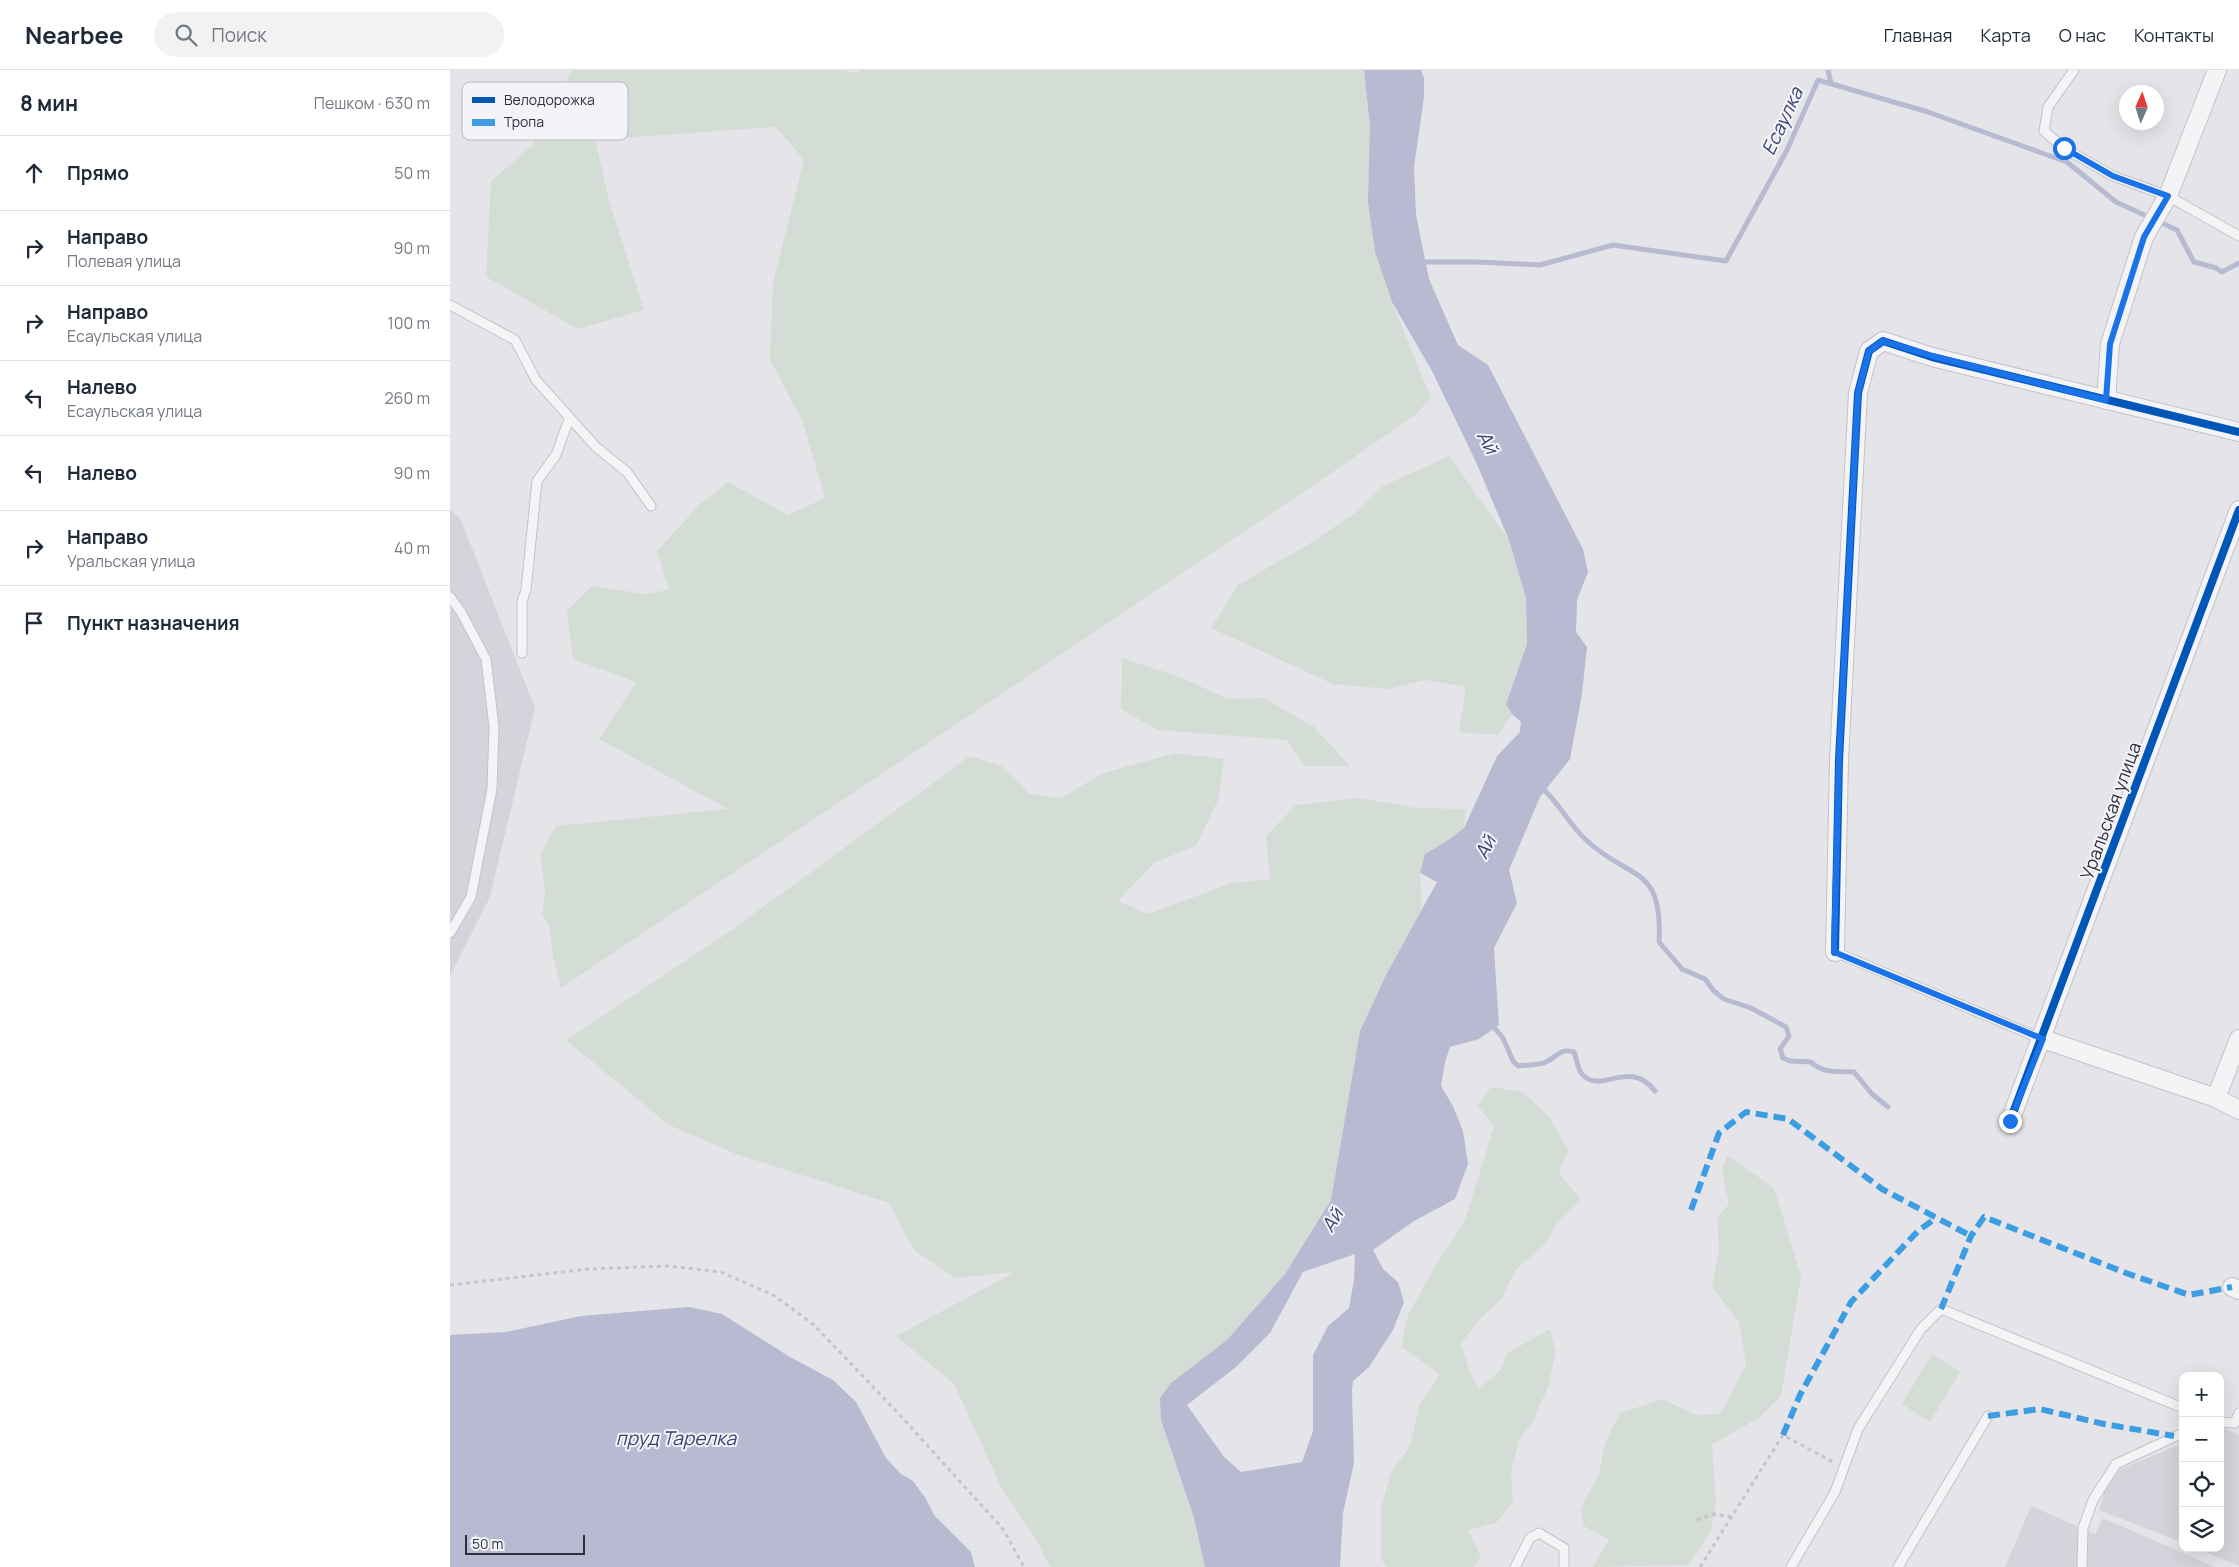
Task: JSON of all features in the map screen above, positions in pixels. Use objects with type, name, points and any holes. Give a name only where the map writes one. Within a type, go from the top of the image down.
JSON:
[{"type":"street","points":[[2106,400],[2110,344],[2144,237],[2168,196],[2217,70]]},
{"type":"street","points":[[1834,952],[1839,760],[1858,393],[1869,351],[1883,341],[1932,356],[2239,432]]},
{"type":"street","name":"Уральская улица","points":[[2010,1121],[2043,1039],[2239,510]]},
{"type":"street","points":[[2043,1039],[2216,1098],[2239,1110]]},
{"type":"street","points":[[2216,1098],[2239,1039]]},
{"type":"lane","points":[[2074,70],[2048,107],[2044,131],[2064,148],[2113,176],[2168,196],[2239,236]]},
{"type":"lane","points":[[450,305],[515,340],[536,380],[596,447],[627,472],[651,506]]},
{"type":"lane","points":[[522,653],[522,601],[526,590],[537,481],[556,455],[569,419]]},
{"type":"lane","points":[[450,597],[461,612],[486,659],[494,727],[492,788],[471,897],[450,933]]},
{"type":"lane","points":[[1834,952],[2043,1039]]},
{"type":"lane","points":[[1790,1567],[1835,1492],[1858,1429],[1920,1329],[1941,1309],[2179,1406]]},
{"type":"lane","points":[[2224,1422],[2236,1423],[2239,1413]]},
{"type":"lane","points":[[1898,1567],[1988,1416]]},
{"type":"lane","points":[[2082,1567],[2083,1528],[2092,1500],[2116,1464],[2179,1435]]},
{"type":"lane","points":[[1515,1567],[1530,1538],[1539,1533],[1564,1548],[1564,1567]]},
{"type":"path","points":[[450,1284],[588,1269],[669,1266],[721,1272],[775,1296],[814,1325],[897,1412],[1003,1529],[1024,1567]]},
{"type":"path","points":[[1700,1567],[1783,1435],[1844,1468]]},
{"type":"path","points":[[1697,1520],[1713,1514],[1731,1517]]},
{"type":"shaded area","points":[[572,70],[839,70],[857,73],[860,70],[1364,70],[1370,127],[1375,252],[1392,302],[1431,398],[1415,415],[1304,492],[561,988],[553,955],[549,925],[542,915],[545,890],[540,854],[556,826],[728,809],[599,739],[636,682],[573,659],[567,611],[592,586],[644,594],[669,590],[657,551],[700,504],[728,482],[788,515],[825,498],[803,423],[770,359],[773,282],[804,160],[776,127],[628,138],[628,82],[566,82]]},
{"type":"shaded area","points":[[536,140],[595,140],[610,204],[644,310],[578,329],[486,277],[491,181],[533,145]]},
{"type":"shaded area","points":[[1449,456],[1509,540],[1526,598],[1527,644],[1506,704],[1512,714],[1498,735],[1459,732],[1466,687],[1425,680],[1389,689],[1333,684],[1211,628],[1238,585],[1309,544],[1358,511],[1383,486]]},
{"type":"shaded area","points":[[450,509],[461,520],[535,708],[490,897],[450,976]]},
{"type":"shaded area","points":[[1122,658],[1180,677],[1228,699],[1264,698],[1313,726],[1350,766],[1304,766],[1287,740],[1157,730],[1121,709]]},
{"type":"shaded area","points":[[1176,753],[1224,759],[1218,800],[1196,846],[1154,863],[1118,901],[1148,914],[1232,883],[1270,879],[1266,836],[1296,805],[1360,798],[1416,808],[1466,809],[1464,828],[1425,854],[1420,873],[1422,911],[1386,975],[1360,1031],[1331,1200],[1285,1274],[1227,1340],[1171,1383],[1161,1398],[1161,1420],[1194,1518],[1205,1567],[1050,1567],[1038,1543],[1002,1489],[954,1384],[896,1336],[1015,1272],[955,1278],[914,1250],[889,1203],[736,1154],[669,1125],[566,1040],[732,930],[970,756],[1001,766],[1030,794],[1061,798],[1103,773]]},
{"type":"shaded area","points":[[1491,1087],[1523,1092],[1549,1117],[1568,1150],[1559,1173],[1581,1200],[1557,1224],[1545,1244],[1515,1270],[1503,1297],[1481,1318],[1461,1343],[1470,1373],[1479,1389],[1501,1370],[1507,1353],[1550,1329],[1556,1351],[1548,1387],[1532,1423],[1519,1440],[1511,1471],[1513,1501],[1496,1523],[1468,1530],[1481,1556],[1473,1567],[1387,1567],[1381,1559],[1381,1508],[1391,1472],[1410,1446],[1420,1404],[1440,1374],[1401,1347],[1408,1315],[1437,1263],[1464,1223],[1494,1127],[1478,1106]]},
{"type":"shaded area","points":[[1727,1155],[1774,1188],[1801,1276],[1781,1396],[1760,1417],[1712,1445],[1716,1504],[1710,1533],[1687,1565],[1593,1567],[1609,1540],[1584,1526],[1581,1510],[1599,1475],[1605,1443],[1620,1413],[1663,1399],[1696,1415],[1720,1414],[1746,1365],[1739,1322],[1712,1287],[1719,1250],[1717,1219],[1729,1204],[1722,1172]]},
{"type":"shaded area","points":[[1932,1354],[1960,1372],[1930,1422],[1902,1404]]},
{"type":"shaded area","points":[[2224,1428],[2239,1435],[2239,1566],[2205,1552],[2224,1552]]},
{"type":"shaded area","points":[[2179,1445],[2179,1541],[2099,1510],[2104,1492],[2118,1470]]},
{"type":"shaded area","points":[[2031,1506],[2095,1534],[2103,1518],[2215,1567],[2005,1567]]},
{"type":"water","name":"Ай","points":[[1364,70],[1421,70],[1424,78],[1424,97],[1414,167],[1416,215],[1429,279],[1458,345],[1488,365],[1583,549],[1588,572],[1577,600],[1576,632],[1587,647],[1582,694],[1570,759],[1540,797],[1509,870],[1517,903],[1494,948],[1499,1025],[1479,1039],[1450,1047],[1445,1062],[1441,1086],[1453,1106],[1463,1131],[1468,1164],[1455,1199],[1414,1221],[1373,1250],[1383,1269],[1398,1282],[1404,1302],[1393,1330],[1369,1367],[1353,1381],[1354,1463],[1343,1513],[1340,1567],[1205,1567],[1194,1518],[1161,1420],[1160,1398],[1171,1383],[1227,1340],[1285,1274],[1331,1200],[1360,1031],[1386,975],[1437,882],[1420,873],[1425,854],[1464,828],[1497,756],[1520,732],[1521,722],[1512,714],[1506,704],[1527,644],[1526,598],[1509,540],[1476,462],[1432,371],[1392,302],[1375,252],[1368,202],[1370,127]],"holes":[[[1355,1254],[1354,1280],[1349,1308],[1328,1326],[1313,1355],[1313,1431],[1302,1462],[1241,1472],[1224,1457],[1187,1405],[1236,1367],[1270,1333],[1303,1272]]]},
{"type":"water","name":"пруд Тарелка","points":[[689,1307],[722,1314],[790,1357],[833,1380],[856,1402],[886,1458],[901,1474],[913,1481],[926,1499],[934,1515],[971,1552],[975,1567],[450,1567],[450,1335],[506,1332],[581,1316]]},
{"type":"waterway","points":[[1828,70],[1831,83]]},
{"type":"waterway","name":"Есаулка","points":[[1420,262],[1540,265],[1613,245],[1726,261],[1787,150],[1818,80],[1928,112],[2067,162],[2116,202],[2177,230],[2194,262],[2216,268],[2222,272],[2239,263]]},
{"type":"waterway","points":[[1540,786],[1585,839],[1601,853],[1640,877],[1649,886],[1655,899],[1659,917],[1659,942],[1682,969],[1705,979],[1714,991],[1724,999],[1751,1008],[1786,1027],[1789,1036],[1780,1049],[1783,1058],[1790,1061],[1811,1062],[1826,1070],[1854,1072],[1872,1094],[1888,1107]]},
{"type":"waterway","points":[[1492,1025],[1503,1038],[1513,1061],[1518,1066],[1543,1063],[1562,1052],[1570,1051],[1574,1052],[1580,1072],[1590,1080],[1607,1080],[1625,1076],[1635,1077],[1645,1081],[1655,1091]]},
{"type":"marked path","points":[[1691,1210],[1719,1133],[1746,1112],[1788,1119],[1882,1189],[1971,1236]]},
{"type":"marked path","points":[[1941,1309],[1971,1236],[1984,1217],[2126,1273],[2189,1295],[2232,1287]]},
{"type":"marked path","points":[[1783,1435],[1800,1395],[1851,1302],[1918,1231],[1936,1218]]},
{"type":"marked path","points":[[1988,1416],[2040,1409],[2104,1424],[2174,1436]]},
{"type":"cycle path","points":[[1835,952],[1839,760],[1858,393],[1869,351],[1883,341],[1932,357],[2239,432]]},
{"type":"cycle path","points":[[2010,1121],[2239,510]]},
{"type":"route","points":[[2010,1121],[2043,1039],[1834,952],[1839,760],[1858,393],[1869,351],[1883,341],[1932,356],[2106,400],[2110,344],[2144,237],[2168,196],[2113,176],[2064,148]]}]
